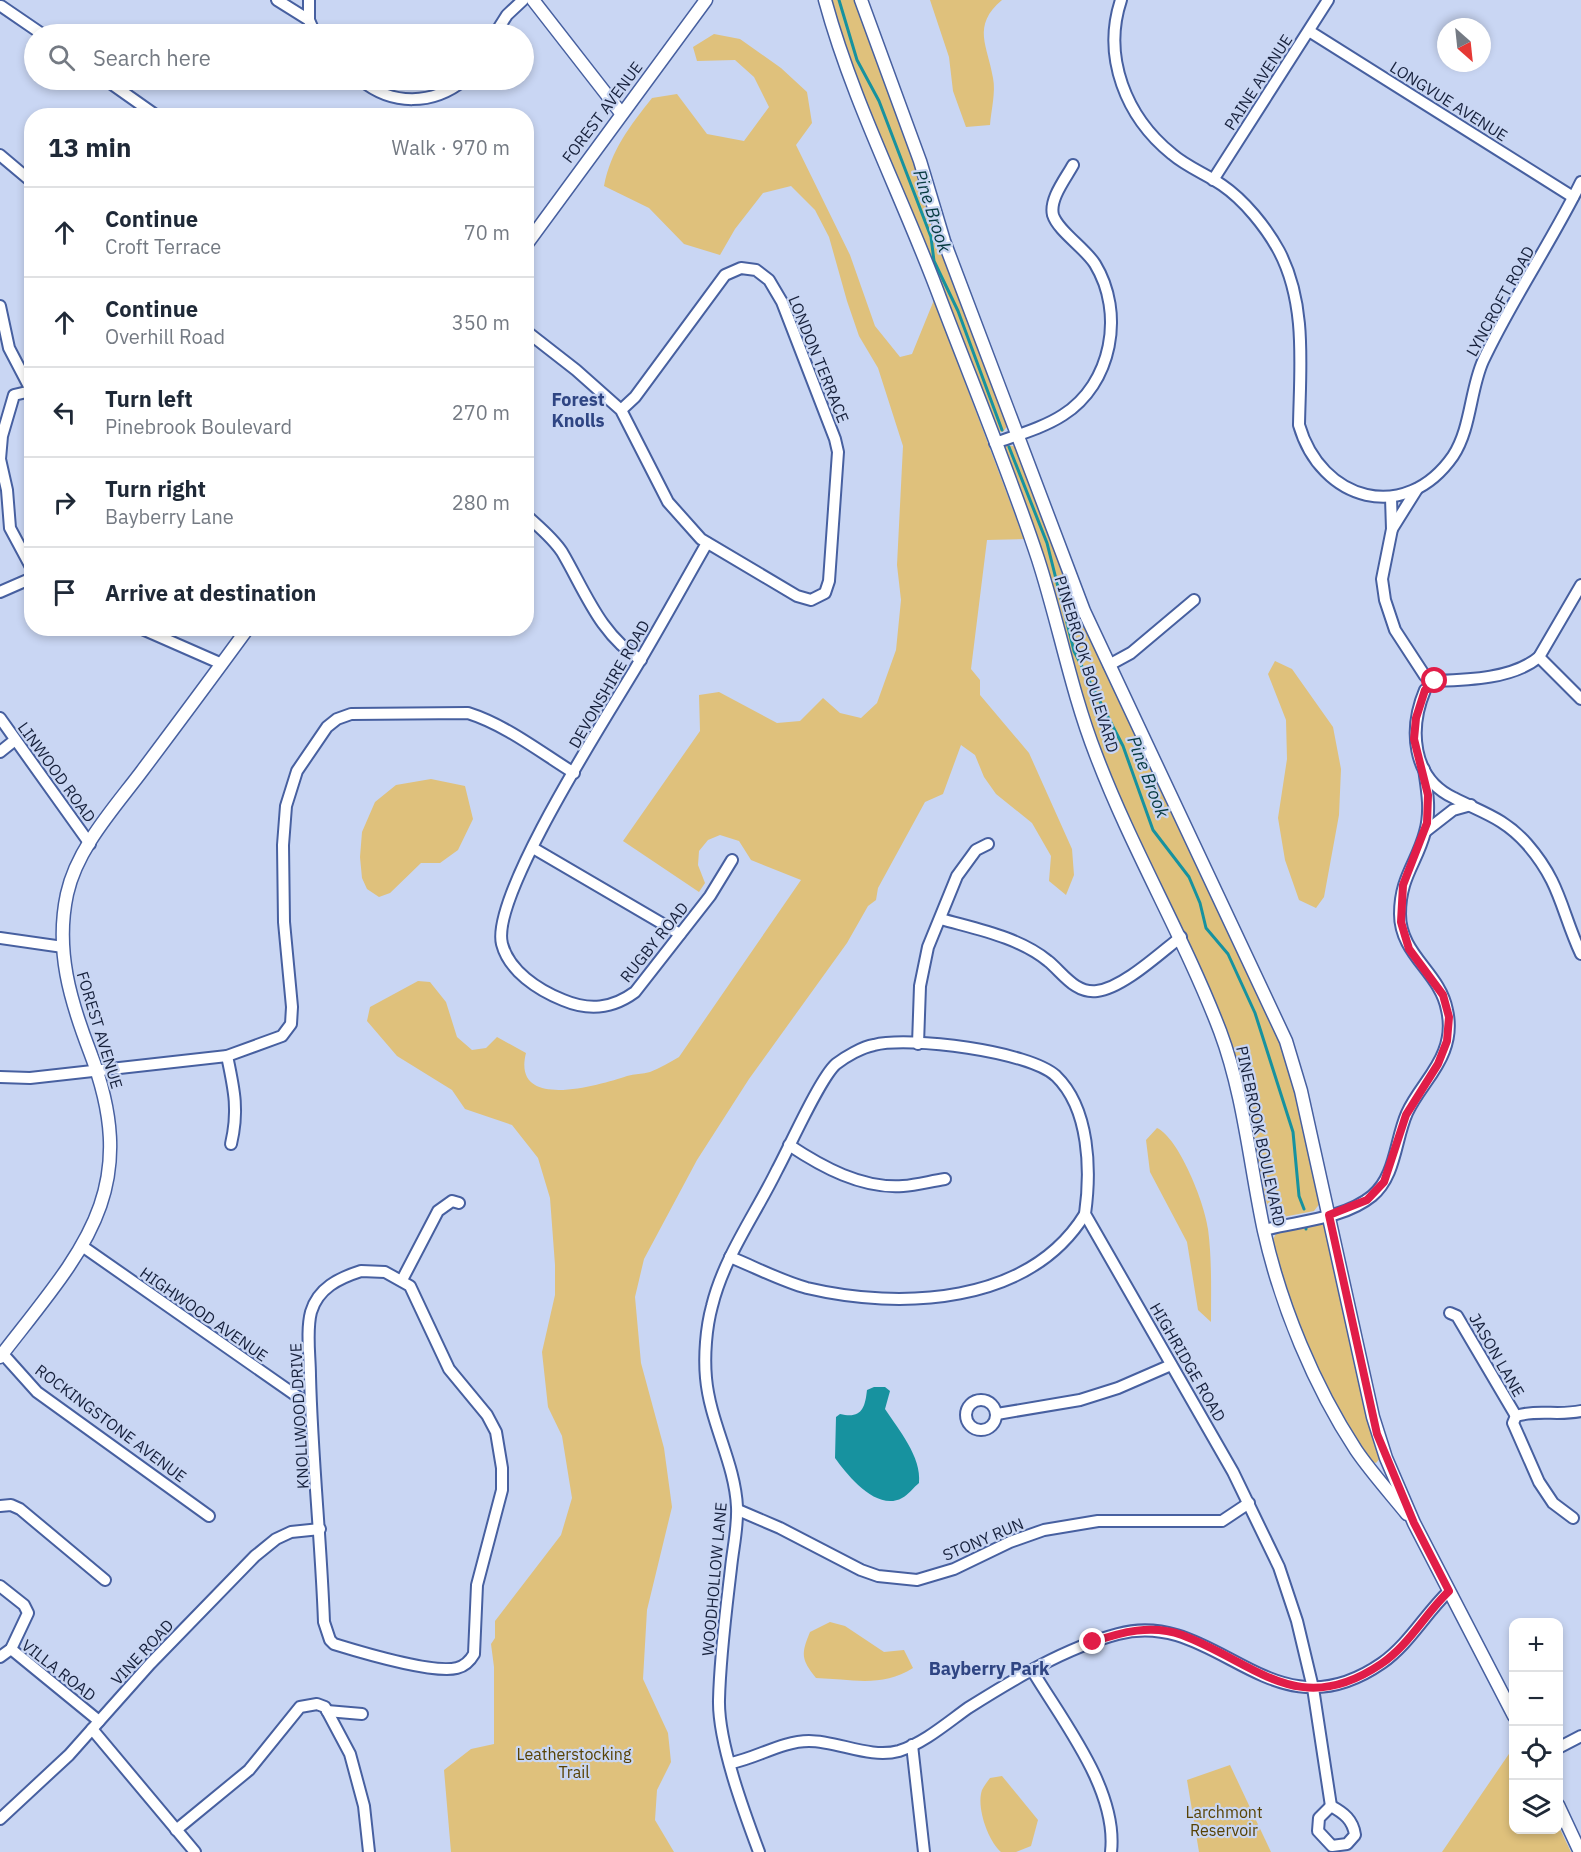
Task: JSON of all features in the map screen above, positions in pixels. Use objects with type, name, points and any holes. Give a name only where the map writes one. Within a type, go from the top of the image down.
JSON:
[{"type":"street","points":[[277,0],[309,20]]},
{"type":"street","points":[[309,0],[311,24]]},
{"type":"street","points":[[501,24],[507,15],[523,0]]},
{"type":"street","points":[[533,0],[621,113]]},
{"type":"street","name":"FOREST AVENUE","points":[[534,234],[706,0]]},
{"type":"street","name":"PINEBROOK BOULEVARD","points":[[825,0],[879,149],[918,238],[1043,574],[1074,691],[1094,751],[1130,835],[1181,937],[1222,1036],[1231,1068],[1264,1230],[1281,1287],[1309,1359],[1344,1429],[1368,1467],[1414,1523]]},
{"type":"street","name":"PINEBROOK BOULEVARD","points":[[861,0],[913,142],[944,241],[1074,586],[1108,665],[1280,1026],[1301,1091],[1373,1417],[1386,1458],[1414,1523],[1509,1706]]},
{"type":"street","points":[[1120,0],[1113,31],[1113,52],[1128,100],[1144,126],[1160,144],[1188,166],[1213,180],[1235,197],[1265,229],[1286,266],[1299,321],[1299,425],[1303,441],[1327,475],[1344,488],[1391,498],[1392,529],[1382,579],[1385,600],[1395,630],[1434,687],[1425,690],[1414,732],[1415,746],[1424,769],[1428,795],[1426,831],[1403,885],[1401,922],[1409,949],[1443,995],[1449,1017],[1447,1041],[1438,1064],[1406,1115],[1384,1182],[1367,1200],[1329,1215],[1264,1230]]},
{"type":"street","name":"PAINE AVENUE","points":[[1213,180],[1328,0]]},
{"type":"street","points":[[2,4],[29,24]]},
{"type":"street","name":"LONGVUE AVENUE","points":[[1309,31],[1573,197]]},
{"type":"street","points":[[120,90],[146,108]]},
{"type":"street","points":[[375,90],[399,98],[414,100],[448,90]]},
{"type":"street","points":[[0,155],[24,175]]},
{"type":"street","points":[[995,443],[1062,416],[1078,404],[1101,373],[1111,330],[1106,289],[1094,263],[1059,225],[1053,213],[1056,196],[1073,165]]},
{"type":"street","name":"LYNCROFT ROAD","points":[[1391,498],[1417,489],[1442,470],[1454,455],[1461,440],[1483,362],[1519,292],[1551,240],[1581,182]]},
{"type":"street","name":"LONDON TERRACE","points":[[621,410],[635,397],[725,275],[741,268],[756,270],[769,280],[782,302],[824,408],[838,452],[829,581],[822,595],[811,600],[797,596],[708,543]]},
{"type":"street","points":[[0,306],[9,348],[24,378]]},
{"type":"street","points":[[534,338],[576,370],[621,410],[668,502],[678,517],[708,543]]},
{"type":"street","points":[[0,397],[24,393]]},
{"type":"street","points":[[14,395],[2,436],[0,459],[7,490],[10,528],[24,554]]},
{"type":"street","points":[[1392,529],[1417,489]]},
{"type":"street","points":[[534,523],[558,547],[584,595],[606,628],[631,654],[641,660]]},
{"type":"street","name":"DEVONSHIRE ROAD","points":[[227,1056],[282,1036],[288,1029],[292,1007],[284,922],[283,845],[286,806],[297,771],[327,726],[351,714],[468,713],[481,717],[522,740],[574,773],[708,543]]},
{"type":"street","points":[[0,591],[24,581]]},
{"type":"street","points":[[1430,679],[1513,671],[1530,664],[1539,657],[1580,586]]},
{"type":"street","points":[[1108,665],[1131,653],[1194,600]]},
{"type":"street","points":[[158,636],[222,664]]},
{"type":"street","name":"FOREST AVENUE","points":[[1,1353],[91,1232],[103,1202],[111,1160],[108,1122],[97,1070],[74,1009],[64,971],[63,947],[68,891],[77,867],[90,844],[242,636]]},
{"type":"street","points":[[1539,657],[1581,699]]},
{"type":"street","name":"LINWOOD ROAD","points":[[0,718],[90,844]]},
{"type":"street","points":[[0,752],[15,740]]},
{"type":"street","points":[[1424,769],[1440,790],[1490,813],[1509,825],[1548,872],[1565,908],[1572,936],[1581,954]]},
{"type":"street","name":"RUGBY ROAD","points":[[574,773],[533,848],[506,909],[501,928],[502,943],[512,964],[523,976],[551,995],[578,1007],[600,1008],[623,1001],[635,992],[710,896],[732,860]]},
{"type":"street","points":[[1426,831],[1453,810],[1471,805]]},
{"type":"street","points":[[730,1257],[804,1287],[840,1295],[890,1300],[939,1298],[971,1291],[1000,1281],[1035,1264],[1062,1244],[1076,1229],[1085,1214],[1089,1170],[1082,1121],[1057,1077],[1020,1059],[990,1051],[918,1044],[923,964],[957,876],[966,860],[976,849],[988,844]]},
{"type":"street","points":[[533,848],[680,934]]},
{"type":"street","points":[[941,919],[1016,943],[1047,960],[1064,976],[1086,991],[1098,991],[1121,982],[1181,937]]},
{"type":"street","points":[[0,938],[63,947]]},
{"type":"street","name":"WOODHOLLOW LANE","points":[[759,1852],[731,1763],[720,1717],[719,1701],[738,1510],[736,1490],[712,1417],[705,1377],[711,1308],[730,1257],[832,1068],[839,1062],[873,1045],[918,1044]]},
{"type":"street","points":[[0,1077],[30,1078],[227,1056],[237,1119],[231,1144]]},
{"type":"street","points":[[789,1145],[840,1174],[870,1183],[901,1186],[945,1179]]},
{"type":"street","points":[[402,1280],[438,1211],[452,1201],[459,1203]]},
{"type":"street","name":"HIGHRIDGE ROAD","points":[[1085,1214],[1249,1503],[1279,1567],[1297,1621],[1313,1688],[1330,1806]]},
{"type":"street","name":"HIGHWOOD AVENUE","points":[[82,1245],[311,1406]]},
{"type":"street","name":"KNOLLWOOD DRIVE","points":[[361,1271],[385,1272],[402,1280],[410,1286],[449,1369],[486,1414],[496,1432],[502,1468],[500,1503],[477,1585],[474,1654],[470,1661],[460,1668],[441,1670],[334,1644],[327,1630],[311,1406],[311,1313],[318,1297],[342,1277],[361,1271]]},
{"type":"street","name":"JASON LANE","points":[[1450,1314],[1457,1316],[1516,1416]]},
{"type":"street","name":"ROCKINGSTONE AVENUE","points":[[1,1353],[37,1392],[209,1516]]},
{"type":"street","points":[[997,1414],[1080,1400],[1118,1388],[1171,1365]]},
{"type":"street","points":[[1573,1518],[1553,1503],[1539,1482],[1514,1431],[1516,1416],[1534,1411],[1551,1415],[1581,1411]]},
{"type":"street","points":[[1368,1467],[1380,1466],[1386,1458]]},
{"type":"street","name":"STONY RUN","points":[[738,1510],[780,1528],[861,1570],[878,1576],[917,1580],[954,1569],[1010,1542],[1044,1530],[1098,1521],[1222,1521],[1249,1503]]},
{"type":"street","points":[[0,1506],[11,1505],[20,1509],[105,1580]]},
{"type":"street","name":"VINE ROAD","points":[[0,1820],[69,1755],[255,1556],[276,1539],[291,1532],[320,1529]]},
{"type":"street","points":[[0,1586],[24,1605],[28,1613],[11,1649]]},
{"type":"street","points":[[731,1763],[791,1743],[807,1741],[882,1753],[899,1750],[912,1745],[1032,1670],[1101,1639],[1136,1630],[1181,1634],[1264,1677],[1313,1688],[1349,1681],[1380,1664],[1407,1641],[1425,1616],[1449,1591]]},
{"type":"street","name":"VILLA ROAD","points":[[0,1657],[11,1649],[95,1725],[195,1852]]},
{"type":"street","points":[[1032,1670],[1100,1785],[1108,1806],[1113,1836],[1111,1852]]},
{"type":"street","points":[[176,1830],[249,1770],[300,1707],[317,1704],[327,1711],[350,1754],[364,1806],[369,1852]]},
{"type":"street","points":[[327,1711],[362,1714]]},
{"type":"street","points":[[1563,1745],[1581,1736]]},
{"type":"street","points":[[912,1745],[924,1852]]},
{"type":"street","points":[[1563,1816],[1580,1852]]},
{"type":"green space","points":[[830,0],[855,0],[1008,425],[1003,432],[996,431],[876,134]]},
{"type":"green space","points":[[930,0],[1002,0],[987,19],[984,28],[985,46],[994,83],[990,125],[966,127],[953,91],[949,57]]},
{"type":"green space","name":"Leatherstocking Trail","points":[[714,34],[740,39],[781,68],[807,92],[812,123],[796,145],[850,255],[875,326],[900,357],[912,354],[934,300],[1024,539],[987,540],[971,669],[980,680],[980,695],[1029,753],[1072,849],[1074,875],[1066,895],[1049,881],[1051,856],[1032,823],[996,794],[984,777],[975,755],[961,745],[943,794],[925,802],[878,888],[876,900],[868,906],[847,943],[749,1079],[697,1160],[644,1259],[635,1297],[641,1363],[664,1448],[672,1507],[647,1610],[643,1679],[668,1733],[671,1762],[657,1790],[655,1820],[674,1852],[451,1852],[444,1770],[471,1749],[494,1744],[494,1667],[491,1644],[495,1638],[495,1621],[561,1535],[572,1498],[562,1436],[548,1407],[542,1352],[555,1295],[550,1198],[538,1158],[512,1125],[465,1109],[452,1090],[397,1056],[367,1021],[370,1007],[418,981],[430,982],[446,1002],[457,1037],[472,1050],[486,1048],[497,1037],[526,1053],[525,1071],[532,1083],[544,1089],[579,1088],[650,1072],[679,1057],[801,880],[751,860],[739,841],[720,835],[708,840],[699,851],[698,865],[705,883],[699,892],[623,841],[700,731],[699,695],[719,692],[777,723],[800,721],[823,698],[840,713],[861,718],[877,703],[896,650],[901,600],[897,565],[903,446],[878,368],[859,336],[829,237],[815,210],[791,186],[763,193],[735,229],[720,255],[684,244],[649,208],[604,186],[616,150],[652,98],[677,94],[707,134],[744,141],[769,107],[754,77],[735,60],[697,61],[693,47]]},
{"type":"green space","points":[[1008,445],[1017,447],[1271,1015],[1292,1076],[1321,1202],[1314,1211],[1278,1218],[1268,1209],[1229,1040],[1103,762],[1004,447]]},
{"type":"green space","points":[[1275,661],[1292,669],[1333,727],[1341,769],[1339,815],[1324,897],[1316,908],[1299,900],[1285,860],[1278,818],[1287,759],[1286,720],[1268,674]]},
{"type":"green space","points":[[431,779],[465,786],[473,819],[458,850],[440,863],[421,863],[390,893],[379,897],[367,889],[362,878],[360,857],[362,832],[375,802],[396,785]]},
{"type":"green space","points":[[1157,1128],[1174,1144],[1182,1158],[1190,1173],[1206,1218],[1210,1252],[1211,1322],[1198,1310],[1187,1242],[1150,1172],[1146,1140]]},
{"type":"green space","points":[[1318,1224],[1324,1225],[1328,1231],[1381,1457],[1376,1463],[1368,1458],[1358,1444],[1313,1359],[1296,1319],[1271,1243],[1277,1232]]},
{"type":"green space","points":[[830,1622],[845,1626],[884,1652],[904,1650],[913,1668],[890,1678],[878,1680],[816,1678],[805,1661],[805,1646],[810,1632]]},
{"type":"green space","points":[[1509,1754],[1509,1834],[1562,1834],[1571,1852],[1442,1852]]},
{"type":"green space","name":"Larchmont Reservoir","points":[[1230,1765],[1271,1852],[1199,1852],[1187,1780]]},
{"type":"green space","points":[[1002,1776],[1038,1820],[1031,1846],[1016,1852],[1001,1852],[996,1847],[982,1814],[982,1790],[990,1778]]},
{"type":"shaded area","points":[[874,1387],[885,1387],[890,1391],[885,1409],[913,1453],[919,1473],[919,1483],[904,1497],[892,1501],[883,1500],[864,1490],[835,1458],[836,1417],[840,1414],[853,1415],[861,1411],[867,1390]]},
{"type":"waterway","name":"Pine Brook","points":[[839,0],[857,60],[879,101],[931,237],[934,261],[958,311],[1002,430]]},
{"type":"waterway","name":"Pine Brook","points":[[1009,447],[1047,543],[1074,651],[1123,746],[1153,830],[1189,877],[1200,903],[1206,928],[1228,954],[1255,1013],[1293,1132],[1299,1196],[1304,1209]]},
{"type":"district","name":"Forest Knolls","points":[[578,410]]},
{"type":"district","name":"Bayberry Park","points":[[989,1669]]},
{"type":"route","points":[[1093,1642],[1136,1630],[1181,1634],[1277,1682],[1313,1688],[1329,1687],[1359,1677],[1390,1658],[1449,1591],[1414,1523],[1377,1434],[1329,1215],[1353,1207],[1378,1191],[1390,1172],[1406,1115],[1438,1064],[1447,1041],[1449,1017],[1446,1002],[1436,983],[1405,943],[1400,914],[1406,875],[1426,831],[1428,795],[1424,769],[1414,739],[1419,708],[1425,690],[1434,687],[1435,681]]}]
